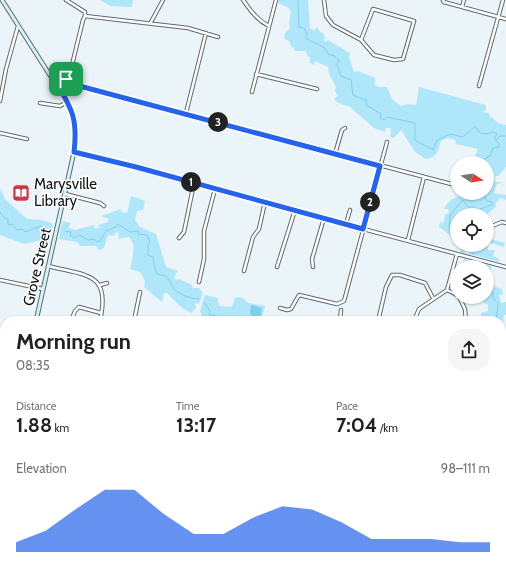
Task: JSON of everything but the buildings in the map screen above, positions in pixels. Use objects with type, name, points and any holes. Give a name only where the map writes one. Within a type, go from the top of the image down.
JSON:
[{"type":"street","name":"Grove Street","points":[[2,0],[56,82],[74,115],[76,127],[74,152],[37,316]]},
{"type":"street","points":[[66,0],[85,12],[85,16]]},
{"type":"street","points":[[151,22],[163,0]]},
{"type":"street","points":[[243,0],[256,17],[261,22],[269,26]]},
{"type":"street","points":[[252,92],[276,0]]},
{"type":"street","points":[[324,0],[326,16],[333,25],[361,40],[374,55],[394,60],[403,59],[414,21],[373,9],[361,40]]},
{"type":"street","points":[[462,7],[464,0]]},
{"type":"street","points":[[479,86],[503,0]]},
{"type":"street","points":[[444,1],[506,19]]},
{"type":"street","points":[[85,16],[109,20],[151,22],[188,28],[218,37]]},
{"type":"street","points":[[56,82],[66,79],[70,73],[82,20],[85,16]]},
{"type":"street","points":[[0,101],[6,69],[18,25]]},
{"type":"street","points":[[186,113],[206,33]]},
{"type":"street","points":[[256,74],[316,89]]},
{"type":"street","points":[[66,79],[72,84],[450,184]]},
{"type":"street","points":[[40,103],[60,106],[67,102]]},
{"type":"street","points":[[335,154],[342,130],[345,128]]},
{"type":"street","points":[[0,134],[26,139]]},
{"type":"street","points":[[280,308],[291,309],[299,295],[337,304],[344,301],[387,142]]},
{"type":"street","points":[[74,152],[506,267]]},
{"type":"street","points":[[408,240],[424,177]]},
{"type":"street","points":[[179,238],[184,232],[194,183]]},
{"type":"street","points":[[199,282],[204,259],[204,230],[215,189]]},
{"type":"street","points":[[65,194],[100,203],[104,206]]},
{"type":"street","points":[[244,271],[253,237],[259,229],[265,202]]},
{"type":"street","points":[[277,267],[295,210]]},
{"type":"street","points":[[346,224],[350,210]]},
{"type":"street","points":[[313,267],[312,259],[324,218]]},
{"type":"street","points":[[494,225],[502,222],[506,223]]},
{"type":"street","points":[[416,316],[419,309],[433,298],[447,290],[457,254]]},
{"type":"street","points":[[48,266],[89,276],[100,285],[104,298],[101,316]]},
{"type":"street","points":[[379,316],[386,286],[392,275],[400,275],[425,283],[433,298]]},
{"type":"street","points":[[0,280],[43,289]]},
{"type":"street","points":[[100,285],[107,283]]},
{"type":"street","points":[[135,316],[140,292]]},
{"type":"street","points":[[462,304],[465,309],[466,316]]},
{"type":"street","points":[[73,316],[79,307],[101,313]]},
{"type":"street","points":[[340,316],[341,310]]},
{"type":"shaded area","points":[[100,0],[133,0],[132,7],[110,6]]},
{"type":"shaded area","points":[[279,0],[308,0],[310,28],[315,31],[317,27],[320,32],[323,33],[325,37],[324,40],[326,42],[328,40],[350,53],[349,57],[354,72],[358,71],[375,78],[375,85],[379,87],[387,87],[392,99],[401,106],[407,104],[416,105],[419,87],[486,105],[486,110],[483,112],[489,113],[489,115],[498,123],[506,125],[506,167],[498,176],[495,176],[494,181],[494,156],[475,156],[478,149],[456,144],[455,140],[447,138],[441,141],[438,151],[433,157],[426,159],[415,152],[401,130],[394,138],[390,137],[391,128],[386,128],[385,132],[374,128],[350,107],[338,103],[334,99],[338,96],[335,91],[336,87],[329,74],[328,67],[315,61],[314,65],[310,63],[310,57],[307,56],[306,51],[294,50],[295,47],[292,48],[289,41],[284,39],[285,33],[290,28],[289,23],[291,12],[289,8],[278,3]]},
{"type":"shaded area","points":[[494,181],[503,183],[497,184],[494,193]]},
{"type":"shaded area","points":[[0,188],[5,199],[27,219],[42,220],[53,224],[49,243],[38,241],[24,244],[0,235]]},
{"type":"shaded area","points":[[494,193],[506,195],[506,200],[501,198],[495,204],[497,206],[494,208],[450,208],[450,235],[439,227],[440,222],[436,221],[441,222],[442,224],[444,222],[445,215],[449,213],[448,209],[444,209],[452,200],[494,200]]},
{"type":"shaded area","points":[[131,196],[145,201],[143,210],[137,211],[135,220],[140,227],[156,234],[166,267],[178,271],[174,277],[176,280],[179,279],[192,285],[193,288],[199,288],[203,293],[199,304],[195,303],[196,308],[191,313],[182,308],[167,293],[164,293],[162,302],[144,287],[145,281],[140,272],[130,269],[133,257],[133,244],[129,237],[118,239],[119,233],[116,232],[114,236],[108,235],[104,248],[99,250],[96,246],[80,246],[77,242],[59,239],[62,221],[71,223],[69,228],[75,230],[93,225],[95,226],[93,228],[99,228],[98,225],[108,222],[109,219],[101,216],[121,209],[121,212],[127,213]]},
{"type":"shaded area","points":[[494,240],[505,243],[504,247],[494,244]]},
{"type":"shaded area","points":[[495,250],[493,256],[499,259],[499,262],[494,260],[470,254],[468,252],[494,252]]},
{"type":"shaded area","points":[[494,286],[502,289],[503,294],[499,295],[501,303],[506,302],[506,315],[481,316],[481,313],[488,311],[488,305],[486,304],[494,304]]},
{"type":"shaded area","points":[[205,295],[218,298],[220,306],[232,307],[235,297],[243,298],[248,303],[265,306],[262,316],[202,316],[200,311]]},
{"type":"shaded area","points":[[251,305],[262,308],[261,316],[252,316],[250,313]]},
{"type":"waterway","points":[[298,0],[299,27],[304,28],[307,34],[305,38],[325,48],[329,55],[333,55],[339,60],[337,65],[341,76],[351,80],[353,95],[367,101],[366,105],[381,114],[380,118],[384,120],[388,117],[415,123],[415,140],[433,150],[437,140],[450,134],[463,137],[475,126],[480,133],[487,134],[493,132],[497,134],[494,138],[499,144],[499,147],[493,148],[490,156]]},
{"type":"waterway","points":[[496,140],[500,136],[506,136]]},
{"type":"waterway","points":[[456,208],[463,200]]},
{"type":"waterway","points":[[463,200],[468,207],[476,208]]},
{"type":"waterway","points":[[483,208],[492,205],[492,202],[486,200]]},
{"type":"waterway","points":[[0,212],[4,218],[8,219],[8,225],[12,224],[17,230],[22,229],[25,232],[41,226],[47,231]]},
{"type":"waterway","points":[[450,215],[450,229]]},
{"type":"waterway","points":[[65,231],[71,232],[70,235],[73,238],[79,235],[88,240],[94,239],[97,242],[101,240],[106,231],[117,226],[118,224],[130,232],[138,231],[138,234],[147,235],[150,242],[148,245],[148,255],[153,257],[157,274],[166,277],[175,290],[181,294],[199,299]]},
{"type":"waterway","points":[[494,299],[498,303],[497,316]]},
{"type":"waterway","points":[[204,302],[210,311],[209,314],[216,316]]},
{"type":"place","name":"Marysville Library","points":[[21,193]]},
{"type":"route","points":[[66,79],[72,84],[141,101],[380,166],[363,229],[136,167],[74,152],[76,127],[74,115],[56,82],[66,79]]}]
